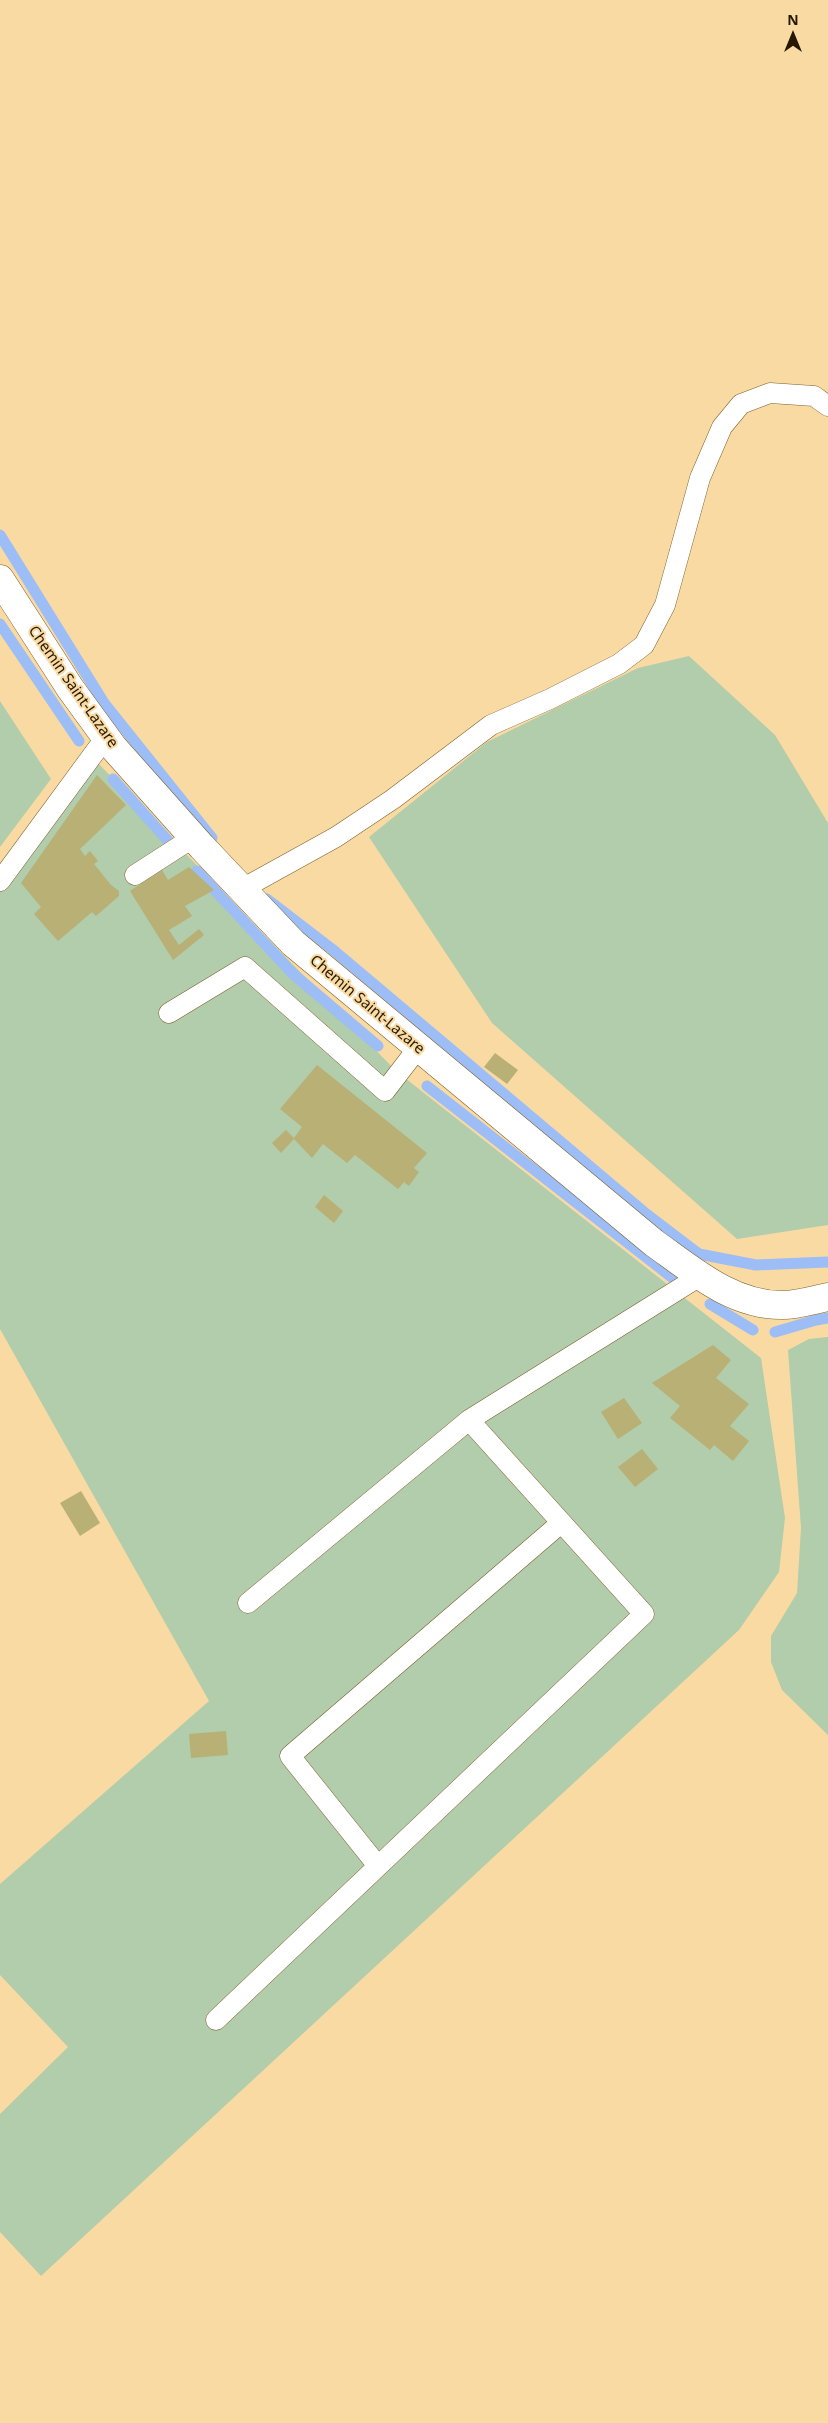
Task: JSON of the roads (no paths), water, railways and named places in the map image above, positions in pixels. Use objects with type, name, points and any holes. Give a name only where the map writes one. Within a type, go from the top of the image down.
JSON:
[{"type":"street","name":"Chemin Saint-Lazare","points":[[0,579],[70,688],[106,737],[194,837],[293,943],[654,1243],[700,1276],[726,1292],[758,1304],[783,1305],[828,1298]]},
{"type":"lane","points":[[242,889],[336,837],[491,724],[550,699],[619,664],[644,645],[665,605],[700,478],[722,427],[741,404],[770,393],[814,396],[828,406]]},
{"type":"lane","points":[[0,881],[106,737]]},
{"type":"lane","points":[[135,875],[194,837]]},
{"type":"lane","points":[[169,1013],[245,967],[385,1091],[418,1048]]},
{"type":"lane","points":[[248,1603],[469,1420],[700,1276]]},
{"type":"lane","points":[[216,2020],[644,1614],[469,1420]]},
{"type":"lane","points":[[378,1866],[290,1756],[561,1523]]},
{"type":"waterway","points":[[0,535],[104,703],[212,838]]},
{"type":"waterway","points":[[0,624],[79,741]]},
{"type":"waterway","points":[[113,779],[171,844]]},
{"type":"waterway","points":[[197,871],[292,973],[378,1046]]},
{"type":"waterway","points":[[267,899],[332,949],[644,1212],[699,1254],[756,1265],[828,1262]]},
{"type":"waterway","points":[[427,1086],[679,1283]]},
{"type":"waterway","points":[[710,1304],[753,1330]]},
{"type":"waterway","points":[[775,1332],[828,1318]]}]
